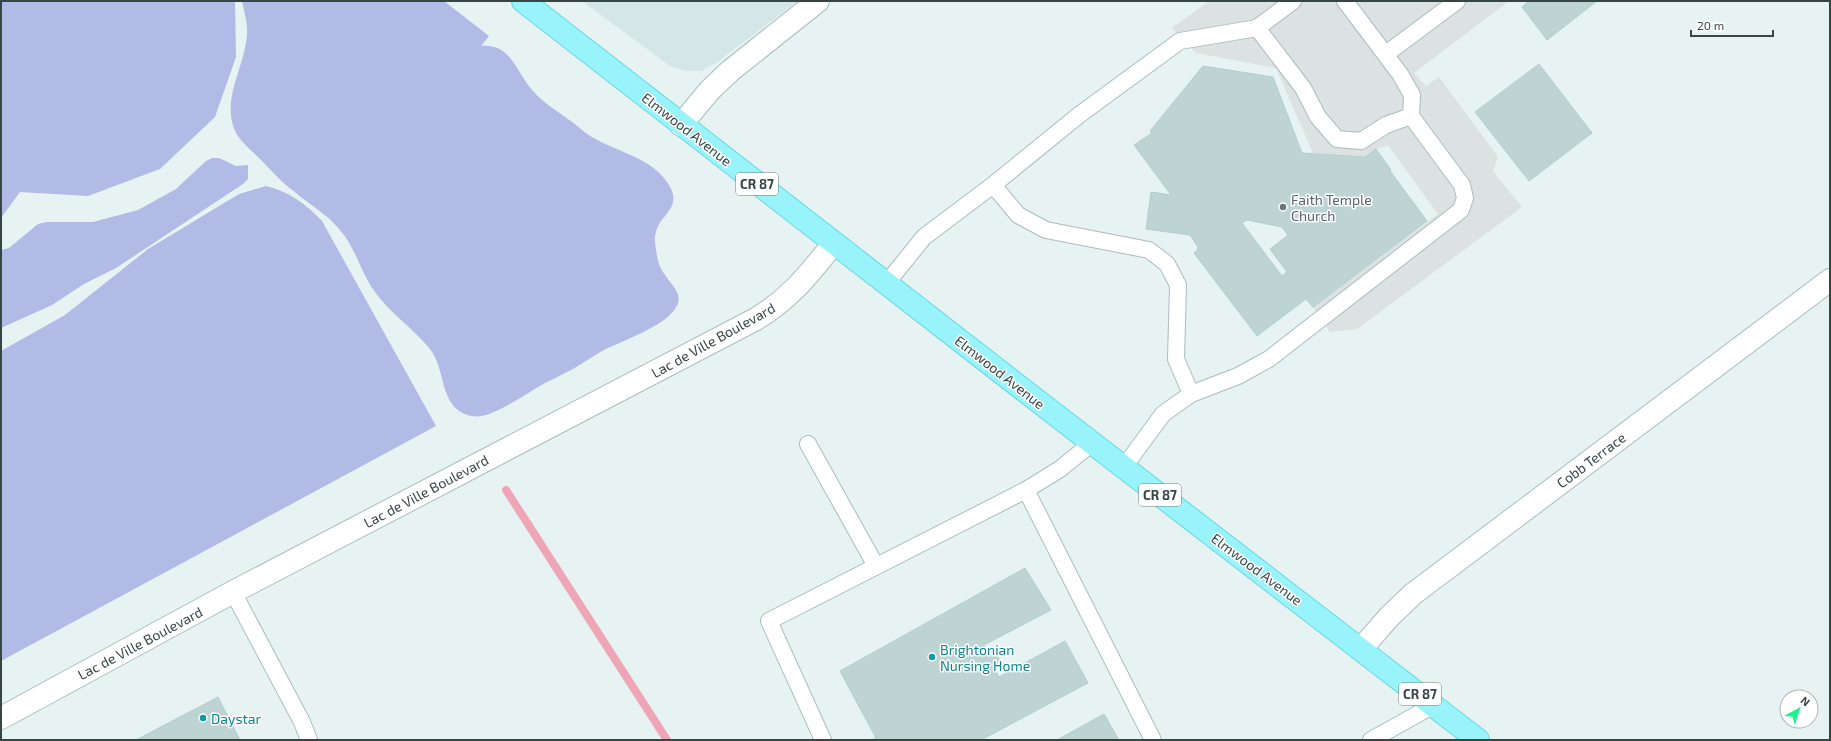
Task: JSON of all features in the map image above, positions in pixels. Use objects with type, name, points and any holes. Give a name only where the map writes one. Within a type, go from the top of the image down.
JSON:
[{"type":"main road","name":"Elmwood Avenue","points":[[523,1],[1124,468],[1434,705],[1474,739]]},
{"type":"street","points":[[681,125],[710,90],[730,71],[818,1]]},
{"type":"street","name":"Lac de Ville Boulevard","points":[[1,718],[233,592],[756,319],[771,310],[795,290],[834,243]]},
{"type":"street","name":"Cobb Terrace","points":[[1361,649],[1413,594],[1830,280]]},
{"type":"lane","points":[[886,284],[924,237],[993,185],[1079,115],[1180,41],[1257,28],[1293,1]]},
{"type":"lane","points":[[1124,468],[1163,414],[1191,394],[1238,376],[1269,359],[1461,210],[1465,198],[1462,185],[1411,116],[1412,95],[1400,74],[1345,1]]},
{"type":"lane","points":[[1386,54],[1457,1]]},
{"type":"lane","points":[[1257,28],[1303,88],[1318,117],[1337,139],[1361,142],[1386,125],[1411,116]]},
{"type":"lane","points":[[993,185],[1018,215],[1046,230],[1148,250],[1167,264],[1178,285],[1176,359],[1191,394]]},
{"type":"lane","points":[[823,740],[769,621],[1026,490],[1060,469],[1092,443]]},
{"type":"lane","points":[[808,444],[876,566]]},
{"type":"lane","points":[[1026,490],[1153,740]]},
{"type":"lane","points":[[233,592],[302,722],[309,740]]},
{"type":"lane","points":[[1371,740],[1434,705]]},
{"type":"shaded area","points":[[1,1],[235,1],[236,57],[215,117],[160,169],[88,196],[20,192],[1,218]]},
{"type":"shaded area","points":[[242,1],[444,1],[489,36],[481,46],[491,46],[500,49],[507,54],[527,84],[544,101],[591,136],[638,158],[649,165],[659,172],[667,182],[672,191],[672,204],[670,210],[658,226],[655,234],[655,240],[660,266],[678,295],[678,304],[675,309],[669,316],[652,328],[602,351],[573,369],[542,384],[514,402],[496,411],[484,416],[475,416],[467,415],[458,410],[447,395],[439,366],[430,349],[378,297],[344,235],[329,219],[281,181],[238,137],[232,121],[231,109],[232,96],[247,34]]},
{"type":"shaded area","points":[[582,1],[798,1],[716,63],[701,71],[685,71],[670,66]]},
{"type":"shaded area","points":[[1209,1],[1509,1],[1414,73],[1426,86],[1439,77],[1498,157],[1493,171],[1522,207],[1357,329],[1330,332],[1313,307],[1438,214],[1388,145],[1376,149],[1365,157],[1313,153],[1276,68],[1196,53],[1172,28]]},
{"type":"shaded area","points":[[212,158],[219,158],[236,166],[248,165],[248,179],[243,184],[116,268],[84,284],[52,305],[1,328],[1,250],[9,248],[38,224],[47,222],[93,222],[138,210],[176,189],[206,161]]},
{"type":"shaded area","points":[[266,186],[282,191],[296,199],[310,209],[322,221],[436,426],[1,661],[1,351],[65,315],[148,249],[239,194]]},
{"type":"building","points":[[1529,1],[1597,1],[1547,40],[1522,7]]},
{"type":"building","points":[[1539,64],[1592,133],[1529,181],[1475,112]]},
{"type":"building","name":"Faith Temple Church","points":[[1203,66],[1273,77],[1302,153],[1365,157],[1376,149],[1391,170],[1390,171],[1427,221],[1313,307],[1306,299],[1257,336],[1194,253],[1198,250],[1198,247],[1190,235],[1146,229],[1151,192],[1171,195],[1134,145],[1152,133],[1150,131]],"holes":[[[1247,220],[1282,227],[1288,235],[1270,249],[1287,272],[1282,276],[1242,223]]]},
{"type":"building","name":"Brightonian Nursing Home","points":[[1025,568],[1051,610],[984,645],[987,652],[994,650],[1001,662],[994,668],[999,677],[1065,641],[1088,683],[981,740],[871,740],[876,738],[840,671]]},
{"type":"building","name":"Daystar","points":[[218,697],[240,740],[136,740]]},
{"type":"building","points":[[1104,714],[1119,740],[1057,740]]},
{"type":"waterway","points":[[506,490],[667,740]]},
{"type":"place","name":"Faith Temple Church","points":[[1283,207]]},
{"type":"place","name":"Brightonian Nursing Home","points":[[932,657]]},
{"type":"place","name":"Daystar","points":[[203,718]]}]
